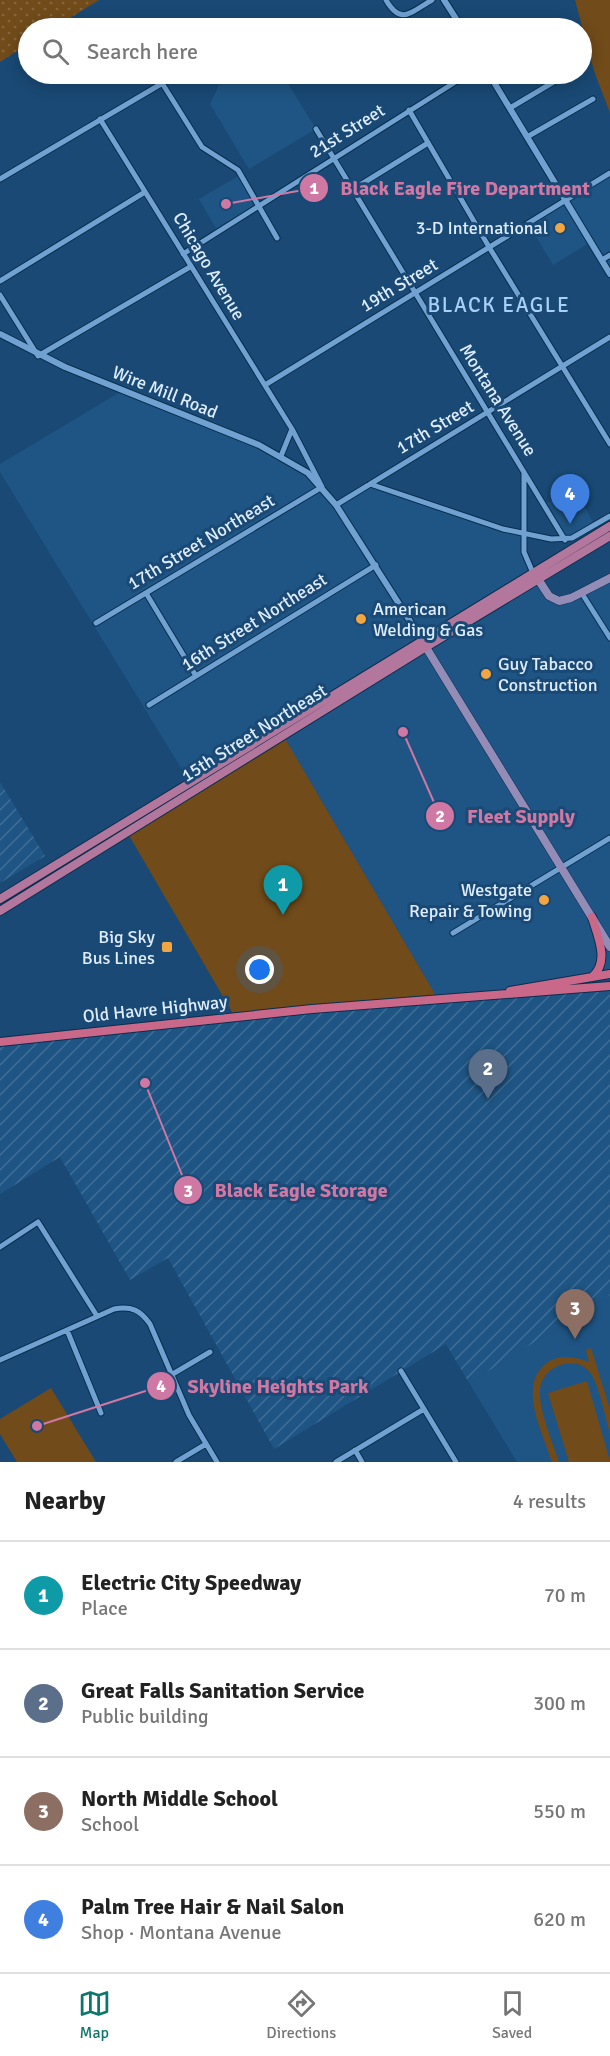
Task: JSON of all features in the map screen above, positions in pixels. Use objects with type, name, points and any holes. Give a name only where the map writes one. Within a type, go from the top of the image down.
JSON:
[{"type":"highway","points":[[591,977],[601,967],[603,956],[592,917]]},
{"type":"highway","name":"Old Havre Highway","points":[[2,1039],[493,994],[610,974]]},
{"type":"highway","name":"Old Havre Highway","points":[[493,994],[536,994],[610,986]]},
{"type":"main road","points":[[536,576],[610,526]]},
{"type":"main road","points":[[536,576],[610,536]]},
{"type":"main road","points":[[536,576],[549,596],[559,601],[610,579]]},
{"type":"main road","name":"15th Street Northeast","points":[[0,899],[536,576]]},
{"type":"main road","points":[[424,643],[610,946]]},
{"type":"main road","name":"15th Street Northeast","points":[[0,911],[424,643]]},
{"type":"street","points":[[386,0],[399,16],[406,15],[432,0]]},
{"type":"street","points":[[447,1],[456,18]]},
{"type":"street","points":[[0,179],[159,84]]},
{"type":"street","points":[[163,84],[202,147],[238,170],[277,238]]},
{"type":"street","name":"21st Street","points":[[183,254],[452,84]]},
{"type":"street","points":[[495,84],[610,274]]},
{"type":"street","points":[[510,108],[550,84]]},
{"type":"street","points":[[527,137],[593,99]]},
{"type":"street","points":[[409,110],[489,247],[610,444]]},
{"type":"street","name":"Chicago Avenue","points":[[100,119],[292,429],[322,487]]},
{"type":"street","name":"Montana Avenue","points":[[316,129],[565,540]]},
{"type":"street","points":[[352,190],[428,144]]},
{"type":"street","name":"19th Street","points":[[265,385],[610,173]]},
{"type":"street","points":[[0,281],[145,192]]},
{"type":"street","points":[[602,260],[610,255]]},
{"type":"street","points":[[0,295],[38,356],[190,267]]},
{"type":"street","name":"Wire Mill Road","points":[[0,334],[38,356],[281,456],[316,481],[336,505],[424,643]]},
{"type":"street","name":"17th Street","points":[[336,505],[610,337]]},
{"type":"street","points":[[281,456],[292,429]]},
{"type":"street","name":"Montana Avenue","points":[[523,533],[524,470]]},
{"type":"street","points":[[370,484],[473,520],[523,533],[565,540],[610,516]]},
{"type":"street","name":"17th Street Northeast","points":[[96,623],[322,487]]},
{"type":"street","points":[[523,533],[524,552],[536,576]]},
{"type":"street","name":"16th Street Northeast","points":[[149,705],[376,565]]},
{"type":"street","points":[[581,591],[610,638]]},
{"type":"street","points":[[146,593],[196,676]]},
{"type":"street","points":[[453,933],[610,838]]},
{"type":"street","points":[[0,1247],[38,1222],[97,1316]]},
{"type":"street","points":[[0,1360],[114,1309],[126,1307],[135,1309],[150,1324],[189,1415],[217,1462]]},
{"type":"street","points":[[67,1330],[101,1413]]},
{"type":"street","points":[[171,1375],[210,1352]]},
{"type":"street","points":[[401,1371],[456,1462]]},
{"type":"street","points":[[336,1462],[424,1409]]},
{"type":"street","points":[[176,1462],[206,1444]]},
{"type":"street","points":[[355,1450],[362,1462]]},
{"type":"shaded area","points":[[0,0],[99,0],[70,18],[18,18],[18,50],[0,62]]},
{"type":"shaded area","points":[[575,0],[610,0],[610,113],[592,64],[592,18],[580,18]]},
{"type":"shaded area","points":[[219,84],[288,84],[316,129],[249,169],[210,104]]},
{"type":"shaded area","points":[[610,173],[610,274],[591,242],[553,265],[528,223]]},
{"type":"shaded area","points":[[240,175],[258,206],[218,232],[199,199]]},
{"type":"shaded area","points":[[122,391],[281,456],[300,467],[336,505],[370,484],[523,533],[524,552],[533,573],[189,781],[0,472],[0,464]]},
{"type":"shaded area","points":[[573,487],[595,525],[565,540],[544,505]]},
{"type":"shaded area","points":[[538,579],[559,601],[610,579],[610,974],[493,994],[438,999],[283,735]]},
{"type":"shaded area","points":[[283,735],[438,999],[235,1017],[127,832]]},
{"type":"shaded area","points":[[0,782],[45,856],[0,883]]},
{"type":"shaded area","points":[[610,986],[610,1295],[469,1383],[446,1344],[274,1449],[168,1258],[130,1280],[60,1157],[0,1194],[0,1042],[493,994]]},
{"type":"shaded area","points":[[610,1295],[610,1462],[517,1462],[469,1383]]},
{"type":"shaded area","points":[[591,1348],[610,1409],[610,1434],[598,1391],[587,1369],[571,1363],[553,1368],[546,1374],[540,1391],[544,1417],[559,1462],[552,1462],[538,1423],[533,1396],[534,1383],[539,1371],[553,1359],[568,1357],[589,1362],[586,1350]]},
{"type":"shaded area","points":[[587,1381],[610,1462],[569,1462],[548,1393]]},
{"type":"shaded area","points":[[51,1388],[96,1462],[17,1462],[0,1434],[0,1419]]},
{"type":"place","name":"Black Eagle Fire Department","points":[[226,204]]},
{"type":"place","name":"3-D International","points":[[560,228]]},
{"type":"place","name":"Palm Tree Hair & Nail Salon","points":[[570,524]]},
{"type":"place","name":"American Welding & Gas","points":[[361,619]]},
{"type":"place","name":"Guy Tabacco Construction","points":[[486,674]]},
{"type":"place","name":"Fleet Supply","points":[[403,732]]},
{"type":"place","name":"Westgate Repair & Towing","points":[[544,900]]},
{"type":"place","name":"Electric City Speedway","points":[[283,915]]},
{"type":"place","name":"Big Sky Bus Lines","points":[[167,947]]},
{"type":"place","name":"Black Eagle Storage","points":[[145,1083]]},
{"type":"place","name":"Great Falls Sanitation Service","points":[[488,1099]]},
{"type":"place","name":"North Middle School","points":[[575,1339]]},
{"type":"place","name":"Skyline Heights Park","points":[[37,1426]]},
{"type":"district","name":"BLACK EAGLE","points":[[499,305]]}]
